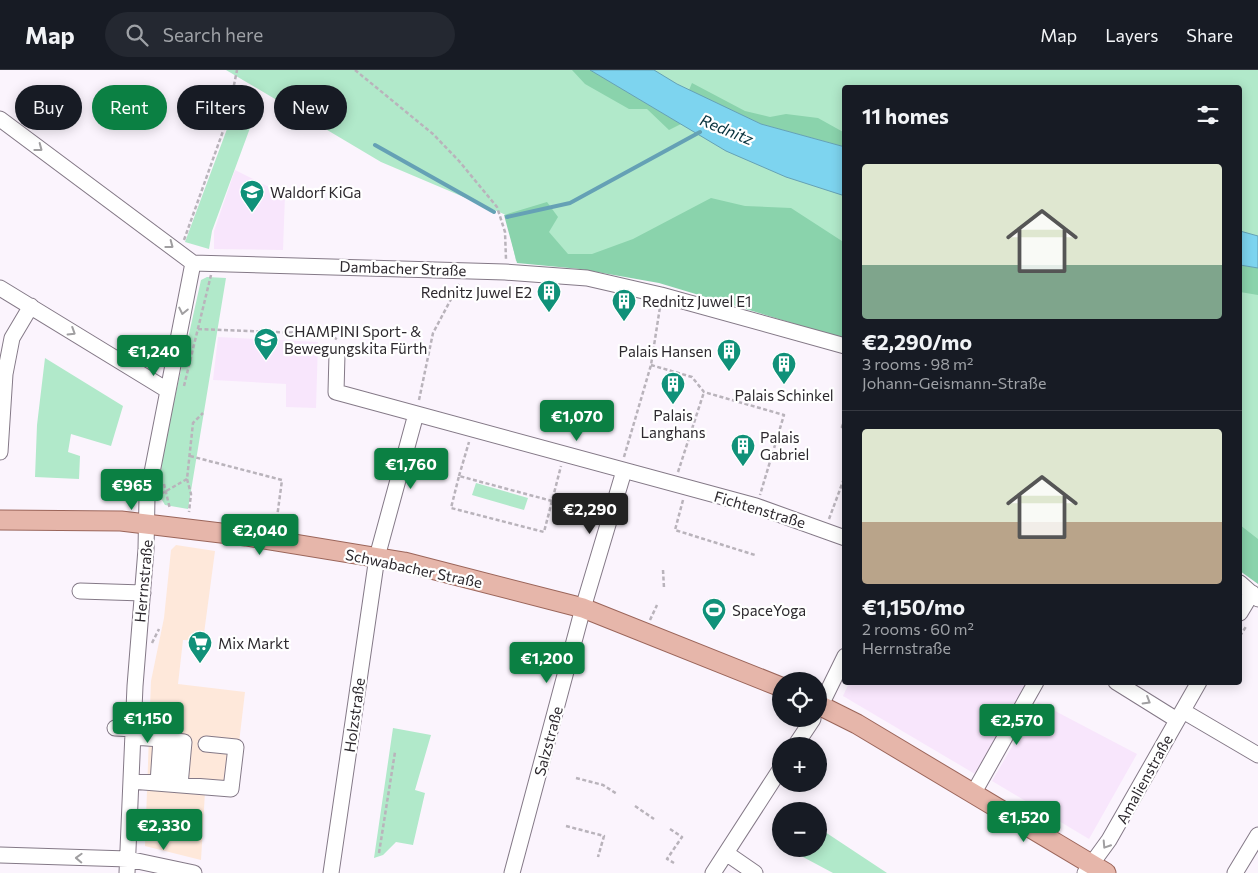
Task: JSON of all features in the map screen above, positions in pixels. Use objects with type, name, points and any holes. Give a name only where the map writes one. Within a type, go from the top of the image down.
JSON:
[{"type":"main road","name":"Schwabacher Straße","points":[[0,520],[121,521],[246,536],[377,557],[584,608],[772,683]]},
{"type":"main road","points":[[827,713],[849,720],[973,794],[1094,870]]},
{"type":"street","points":[[0,119],[193,263]]},
{"type":"street","name":"Dambacher Straße","points":[[193,263],[459,270],[587,278],[661,295],[842,345]]},
{"type":"street","name":"Herrnstraße","points":[[128,866],[133,733],[147,524],[147,498],[193,263]]},
{"type":"street","points":[[0,288],[167,390]]},
{"type":"street","points":[[0,452],[5,374],[12,338],[30,306]]},
{"type":"street","name":"Fichtenstraße","points":[[337,354],[336,392],[416,414],[471,436],[624,471],[756,506],[842,537]]},
{"type":"street","name":"Holzstraße","points":[[332,873],[377,557],[416,414]]},
{"type":"street","name":"Salzstraße","points":[[512,873],[584,608],[624,471]]},
{"type":"street","points":[[80,591],[142,593]]},
{"type":"street","points":[[1242,609],[1250,592]]},
{"type":"street","points":[[827,692],[842,662]]},
{"type":"street","points":[[973,794],[1034,685]]},
{"type":"street","points":[[1122,685],[1258,755]]},
{"type":"street","name":"Amalienstraße","points":[[1094,870],[1197,685]]},
{"type":"street","points":[[115,728],[177,741]]},
{"type":"street","points":[[169,784],[177,741]]},
{"type":"street","points":[[169,784],[177,741]]},
{"type":"street","points":[[131,781],[230,789],[236,746],[206,744]]},
{"type":"street","points":[[713,873],[772,782]]},
{"type":"street","points":[[1235,873],[1258,835]]},
{"type":"street","points":[[726,853],[755,873]]},
{"type":"street","points":[[0,855],[194,873]]},
{"type":"path","points":[[178,251],[187,234],[227,120],[237,70]]},
{"type":"path","points":[[355,70],[433,134],[459,161],[497,207],[505,232],[505,272]]},
{"type":"path","points":[[185,384],[207,288],[211,278],[212,264]]},
{"type":"path","points":[[416,414],[433,333],[459,287],[459,270]]},
{"type":"path","points":[[624,471],[622,462],[651,365],[660,308]]},
{"type":"path","points":[[179,328],[328,334],[338,340],[337,354]]},
{"type":"path","points":[[651,365],[692,377],[704,392],[784,415],[756,506]]},
{"type":"path","points":[[704,392],[681,485],[675,530],[754,555]]},
{"type":"path","points":[[189,512],[190,494],[187,479],[193,423],[203,413]]},
{"type":"path","points":[[471,436],[451,508],[544,532],[562,464],[557,463]]},
{"type":"path","points":[[190,456],[282,480],[276,525]]},
{"type":"path","points":[[460,476],[552,501]]},
{"type":"path","points":[[157,495],[187,479]]},
{"type":"path","points":[[825,530],[842,484]]},
{"type":"path","points":[[165,492],[170,509]]},
{"type":"path","points":[[663,570],[664,588]]},
{"type":"path","points":[[379,853],[395,752]]},
{"type":"path","points":[[576,778],[603,785],[617,794]]},
{"type":"path","points":[[382,801],[387,802]]},
{"type":"path","points":[[634,806],[654,819]]},
{"type":"path","points":[[566,826],[604,836],[598,857]]},
{"type":"path","points":[[670,830],[682,837],[667,859],[674,863]]},
{"type":"shaded area","name":"Waldorf KiGa","points":[[235,170],[285,195],[283,250],[214,249],[214,231]]},
{"type":"shaded area","name":"CHAMPINI Sport- & Bewegungskita Fürth","points":[[218,337],[318,342],[316,408],[286,407],[286,384],[213,380]]},
{"type":"shaded area","points":[[176,545],[215,551],[203,641],[183,640],[178,684],[245,692],[233,794],[205,792],[201,860],[145,846],[151,681],[164,618],[171,550]]},
{"type":"shaded area","points":[[848,685],[1028,685],[975,774],[843,696]]},
{"type":"shaded area","points":[[1038,702],[1137,754],[1089,839],[992,781]]},
{"type":"green space","points":[[226,70],[1258,70],[1258,548],[1242,536],[1242,85],[842,85],[842,336],[659,281],[583,266],[516,261],[506,215],[381,162],[327,130],[347,130],[347,85],[274,85],[274,98],[264,93],[264,85],[251,85]]},
{"type":"green space","points":[[572,70],[590,70],[681,124],[669,130],[647,109],[629,109],[585,84]]},
{"type":"green space","points":[[692,83],[745,111],[770,117],[786,114],[818,118],[842,131],[842,146],[761,124],[689,90]]},
{"type":"green space","points":[[227,130],[249,130],[212,231],[209,249],[185,242]]},
{"type":"green space","points":[[711,198],[745,206],[791,208],[842,241],[842,338],[659,283],[580,269],[517,263],[504,215],[547,202],[558,217],[549,232],[568,254],[592,254],[633,239]]},
{"type":"green space","points":[[1242,265],[1258,268],[1258,295],[1242,292]]},
{"type":"green space","points":[[207,277],[226,278],[188,509],[165,505],[159,495],[163,451],[201,280]]},
{"type":"green space","points":[[45,358],[123,406],[111,446],[71,434],[68,452],[80,456],[79,479],[35,477],[37,425]]},
{"type":"green space","points":[[476,483],[528,498],[524,510],[472,495]]},
{"type":"green space","points":[[1242,527],[1258,539],[1258,584],[1242,572]]},
{"type":"green space","points":[[393,728],[431,735],[415,790],[425,793],[413,845],[396,842],[383,855],[374,858]]},
{"type":"green space","points":[[827,833],[887,873],[833,873],[803,857],[827,857]]},
{"type":"water","name":"Rednitz","points":[[590,70],[654,70],[677,84],[761,124],[842,146],[842,195],[786,177],[726,151]]},
{"type":"water","points":[[1242,232],[1258,236],[1258,268],[1242,265]]},
{"type":"waterway","name":"Rednitz","points":[[507,217],[570,203],[700,132]]},
{"type":"waterway","points":[[375,145],[494,212]]},
{"type":"place","name":"Waldorf KiGa","points":[[252,213]]},
{"type":"place","name":"Rednitz Juwel E2","points":[[549,313]]},
{"type":"place","name":"Rednitz Juwel E1","points":[[624,322]]},
{"type":"place","name":"CHAMPINI Sport- & Bewegungskita Fürth","points":[[266,361]]},
{"type":"place","name":"Palais Hansen","points":[[729,372]]},
{"type":"place","name":"Palais Schinkel","points":[[784,385]]},
{"type":"place","name":"Palais Langhans","points":[[673,405]]},
{"type":"place","name":"Palais Gabriel","points":[[743,467]]},
{"type":"place","name":"SpaceYoga","points":[[714,631]]},
{"type":"place","name":"Mix Markt","points":[[200,664]]}]
